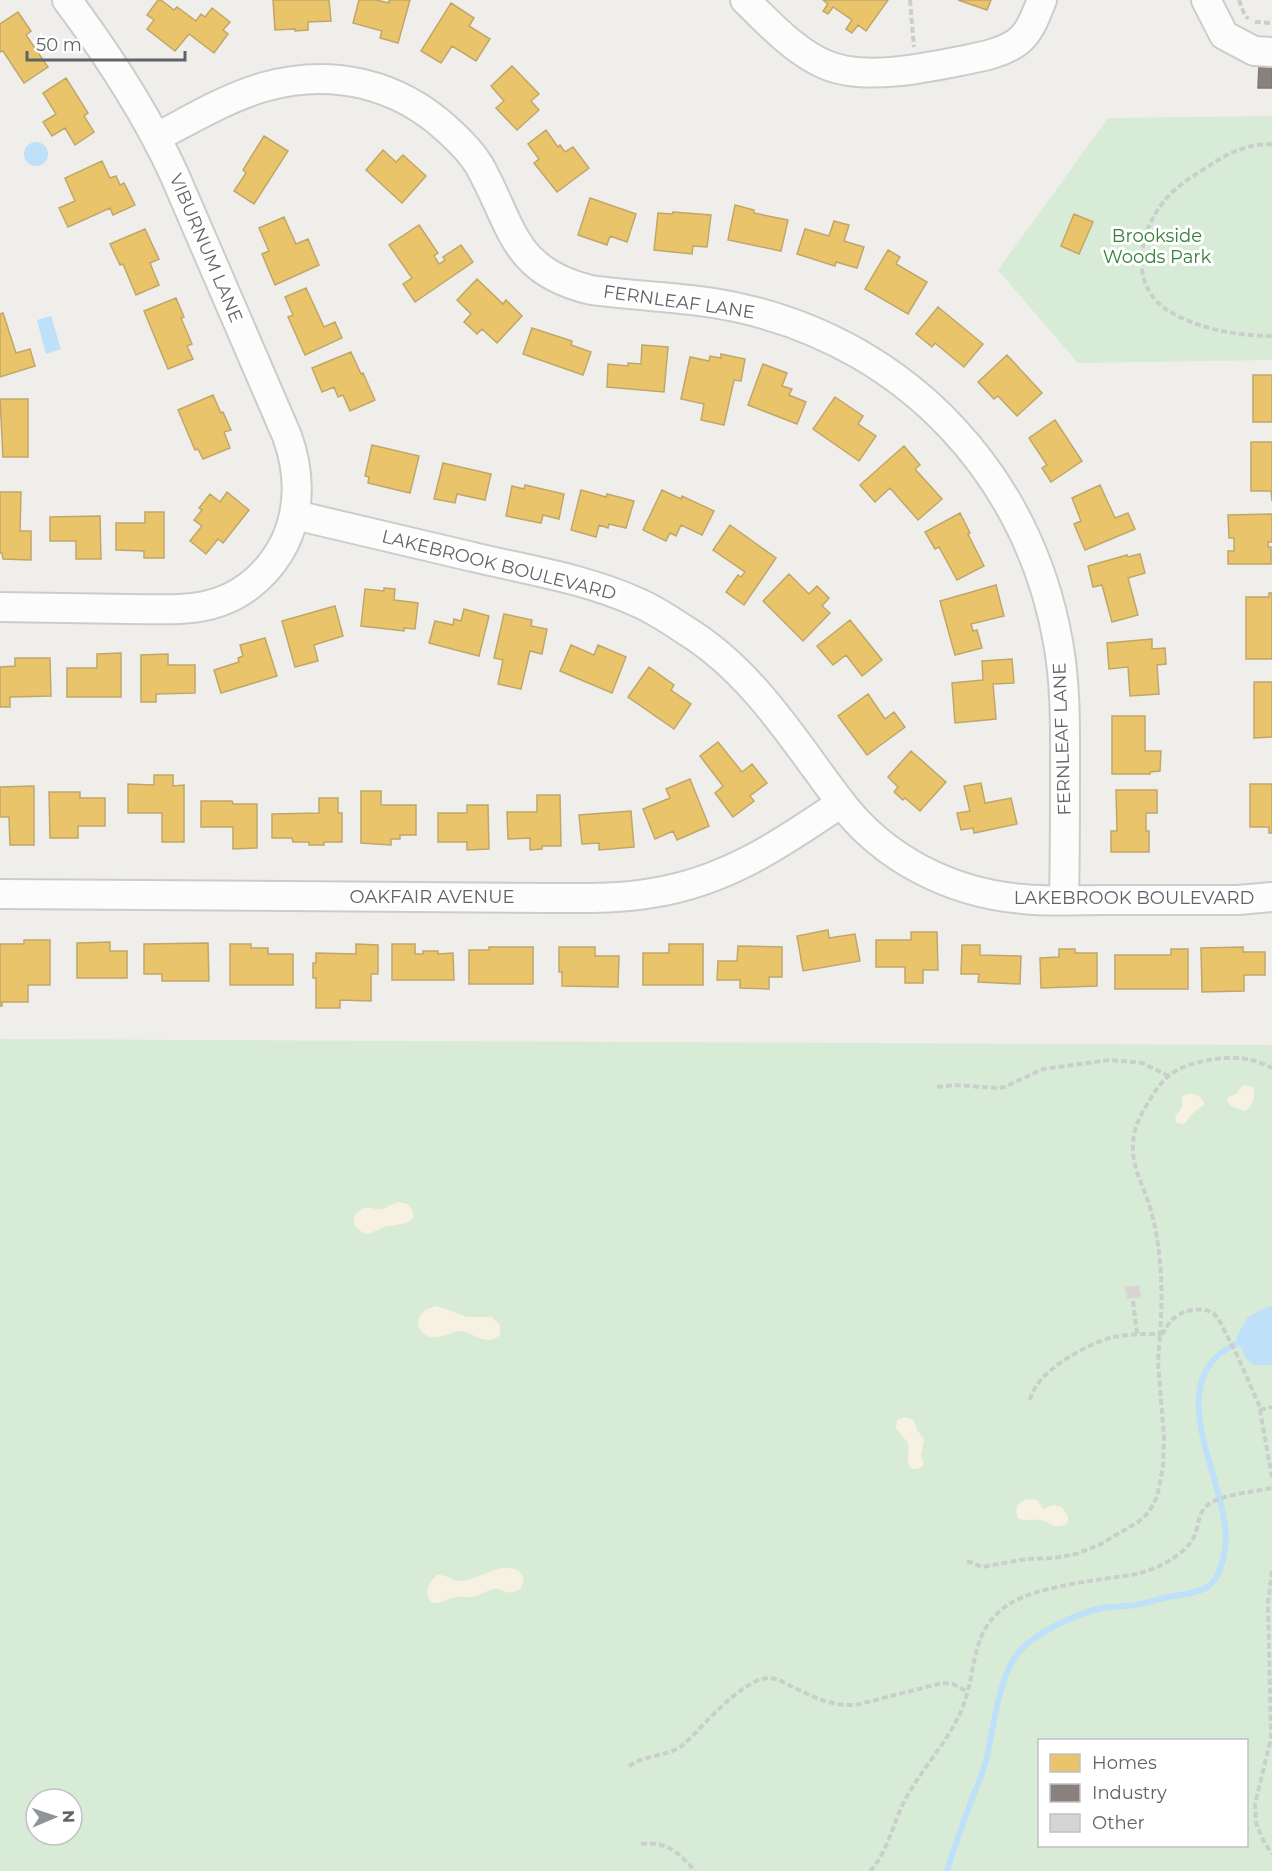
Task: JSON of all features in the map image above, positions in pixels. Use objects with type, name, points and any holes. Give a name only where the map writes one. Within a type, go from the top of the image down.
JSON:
[{"type":"street","name":"VIBURNUM LANE","points":[[0,607],[152,609],[197,607],[220,602],[244,591],[269,567],[280,552],[295,515],[297,498],[297,475],[287,436],[157,137],[101,45],[67,0]]},
{"type":"street","points":[[745,0],[796,47],[824,64],[854,71],[915,70],[986,56],[1008,48],[1025,34],[1042,0]]},
{"type":"street","points":[[1206,0],[1224,35],[1254,51],[1272,52]]},
{"type":"street","name":"FERNLEAF LANE","points":[[157,137],[238,96],[278,84],[306,80],[334,80],[380,88],[409,100],[423,109],[466,147],[480,166],[519,247],[535,263],[555,276],[591,290],[727,305],[764,314],[807,329],[855,351],[917,393],[948,424],[996,483],[1028,541],[1046,589],[1059,643],[1064,700],[1064,900]]},
{"type":"street","name":"LAKEBROOK BOULEVARD","points":[[295,515],[566,579],[620,595],[646,607],[697,638],[723,658],[750,683],[861,825],[905,861],[943,881],[979,892],[1026,900],[1238,900],[1272,897]]},
{"type":"street","name":"OAKFAIR AVENUE","points":[[0,894],[550,898],[635,896],[691,885],[735,868],[771,849],[841,802]]},
{"type":"path","points":[[910,0],[915,70]]},
{"type":"path","points":[[1240,1],[1245,16],[1252,21],[1272,23]]},
{"type":"path","points":[[1272,144],[1232,151],[1180,185],[1167,197],[1149,225],[1143,243],[1141,270],[1154,297],[1164,307],[1187,320],[1233,333],[1272,336]]},
{"type":"path","points":[[1133,242],[1143,243]]},
{"type":"path","points":[[967,1561],[982,1567],[1026,1559],[1076,1554],[1100,1545],[1138,1522],[1149,1512],[1157,1497],[1164,1467],[1158,1362],[1161,1295],[1159,1248],[1151,1211],[1135,1166],[1133,1145],[1135,1129],[1142,1112],[1158,1088],[1169,1076],[1185,1067],[1219,1059],[1248,1059],[1272,1068]]},
{"type":"path","points":[[937,1086],[1005,1087],[1043,1069],[1110,1060],[1142,1063],[1169,1076]]},
{"type":"path","points":[[1133,1301],[1137,1334]]},
{"type":"path","points":[[1030,1400],[1033,1391],[1047,1374],[1065,1360],[1104,1340],[1137,1334],[1163,1333],[1175,1316],[1185,1311],[1204,1309],[1218,1318],[1260,1410],[1272,1477]]},
{"type":"path","points":[[1260,1410],[1272,1407]]},
{"type":"path","points":[[870,1871],[880,1858],[906,1797],[950,1733],[968,1692],[984,1632],[995,1616],[1009,1604],[1026,1596],[1051,1589],[1149,1571],[1171,1559],[1189,1545],[1196,1532],[1201,1513],[1210,1503],[1272,1488]]},
{"type":"path","points":[[1272,1571],[1268,1603],[1270,1738],[1255,1804],[1259,1832],[1272,1854]]},
{"type":"path","points":[[629,1766],[638,1761],[670,1752],[683,1745],[719,1709],[745,1688],[763,1678],[777,1679],[817,1698],[849,1706],[942,1683],[952,1684],[968,1692]]},
{"type":"path","points":[[641,1844],[653,1842],[666,1845],[679,1854],[695,1871]]},
{"type":"green space","name":"Brookside Woods Park","points":[[1272,116],[1272,360],[1078,363],[998,270],[1108,118]]},
{"type":"green space","points":[[0,1039],[1272,1045],[1272,1871],[0,1871]]},
{"type":"sand","points":[[1243,1085],[1253,1087],[1254,1094],[1252,1104],[1244,1111],[1230,1105],[1227,1100]]},
{"type":"sand","points":[[1190,1093],[1199,1096],[1204,1105],[1194,1112],[1184,1124],[1177,1123],[1175,1117],[1182,1107],[1182,1096]]},
{"type":"sand","points":[[399,1202],[408,1204],[413,1211],[413,1218],[407,1223],[384,1227],[368,1234],[363,1233],[354,1225],[354,1216],[359,1211],[367,1208],[381,1209]]},
{"type":"sand","points":[[437,1306],[467,1317],[492,1317],[500,1325],[500,1335],[491,1340],[481,1339],[463,1331],[439,1337],[427,1336],[418,1326],[419,1317],[426,1309]]},
{"type":"sand","points":[[905,1417],[914,1420],[924,1440],[921,1456],[924,1464],[916,1469],[909,1466],[908,1443],[896,1428],[897,1420]]},
{"type":"sand","points":[[1024,1500],[1038,1501],[1043,1509],[1053,1505],[1062,1507],[1068,1516],[1068,1522],[1057,1526],[1040,1520],[1019,1519],[1016,1513],[1017,1505]]},
{"type":"sand","points":[[503,1568],[514,1569],[521,1574],[524,1581],[520,1589],[511,1593],[493,1589],[473,1597],[456,1597],[440,1603],[433,1603],[428,1596],[428,1587],[437,1575],[461,1581]]},
{"type":"water","points":[[36,142],[44,146],[48,154],[44,162],[36,166],[28,162],[24,154],[28,146]]},
{"type":"water","points":[[51,316],[61,349],[46,354],[37,320]]},
{"type":"water","points":[[1272,1306],[1272,1365],[1254,1365],[1247,1360],[1236,1338],[1247,1318]]},
{"type":"building: Homes","points":[[158,0],[174,10],[177,7],[196,21],[201,14],[205,17],[212,8],[230,22],[223,30],[228,34],[214,53],[189,34],[175,51],[147,29],[154,20],[147,15]]},
{"type":"building: Homes","points":[[273,0],[329,0],[331,21],[308,22],[308,30],[275,30]]},
{"type":"building: Homes","points":[[359,0],[389,3],[389,0],[410,0],[398,43],[380,38],[382,31],[353,23]]},
{"type":"building: Homes","points":[[823,0],[888,0],[866,31],[858,25],[852,33],[846,29],[852,20],[833,7],[828,14],[823,11],[828,4]]},
{"type":"building: Homes","points":[[958,0],[991,0],[987,10]]},
{"type":"building: Homes","points":[[451,3],[474,18],[469,26],[490,39],[476,61],[452,46],[441,63],[421,51]]},
{"type":"building: Homes","points":[[18,12],[31,31],[26,35],[48,67],[24,83],[3,51],[0,52],[0,24]]},
{"type":"building: Homes","points":[[512,66],[539,94],[531,101],[539,110],[517,130],[496,108],[504,101],[491,86]]},
{"type":"building: Homes","points":[[66,78],[88,113],[84,116],[94,132],[75,145],[65,128],[52,136],[43,122],[56,114],[43,93]]},
{"type":"building: Homes","points":[[546,130],[558,147],[560,145],[565,152],[573,147],[589,168],[557,192],[534,163],[539,159],[528,144]]},
{"type":"building: Homes","points":[[264,136],[288,151],[254,204],[234,191],[246,173],[243,170]]},
{"type":"building: Homes","points":[[383,150],[396,162],[403,155],[426,176],[402,203],[366,170]]},
{"type":"building: Homes","points":[[102,161],[110,178],[116,176],[120,185],[124,183],[135,205],[113,215],[110,208],[68,227],[59,208],[75,201],[65,178]]},
{"type":"building: Homes","points":[[590,198],[636,214],[627,242],[610,236],[607,245],[578,235]]},
{"type":"building: Homes","points":[[735,205],[754,210],[754,213],[788,220],[781,251],[728,240]]},
{"type":"building: Homes","points":[[673,212],[711,215],[707,247],[693,246],[692,254],[654,250],[658,213],[672,214]]},
{"type":"building: Homes","points":[[1074,214],[1093,222],[1079,254],[1061,246]]},
{"type":"building: Homes","points":[[284,217],[296,244],[308,239],[319,265],[275,285],[262,254],[269,251],[259,228]]},
{"type":"building: Homes","points":[[834,221],[849,225],[844,241],[864,247],[857,268],[836,262],[835,266],[797,254],[805,229],[829,236]]},
{"type":"building: Homes","points":[[419,225],[438,253],[434,256],[439,264],[445,260],[443,257],[461,245],[473,262],[415,302],[403,284],[412,278],[389,245]]},
{"type":"building: Homes","points":[[145,229],[159,259],[150,263],[159,285],[136,295],[123,264],[120,265],[110,244]]},
{"type":"building: Homes","points":[[888,250],[900,257],[896,264],[927,282],[908,314],[865,289]]},
{"type":"building: Homes","points":[[477,279],[503,304],[506,300],[522,316],[497,343],[482,329],[477,334],[464,322],[471,314],[457,300]]},
{"type":"building: Homes","points":[[306,288],[324,327],[335,322],[342,338],[305,355],[288,317],[293,315],[285,297]]},
{"type":"building: Homes","points":[[176,298],[184,317],[181,318],[192,344],[187,346],[193,359],[168,369],[144,311]]},
{"type":"building: Homes","points":[[938,307],[983,344],[964,367],[935,343],[932,347],[916,334]]},
{"type":"building: Homes","points":[[3,313],[16,353],[30,349],[35,366],[0,377],[0,314]]},
{"type":"building: Homes","points":[[532,328],[572,341],[571,345],[591,352],[583,375],[523,354]]},
{"type":"building: Homes","points":[[642,345],[668,347],[664,392],[607,387],[608,364],[628,366],[628,363],[641,364]]},
{"type":"building: Homes","points":[[351,352],[375,400],[350,411],[343,395],[338,397],[334,387],[322,392],[312,368]]},
{"type":"building: Homes","points":[[721,354],[745,359],[741,381],[734,380],[724,425],[701,420],[704,404],[681,399],[690,357],[709,361],[710,356],[721,358]]},
{"type":"building: Homes","points":[[1007,355],[1042,393],[1017,416],[998,396],[994,399],[978,382]]},
{"type":"building: Homes","points":[[763,364],[787,373],[782,386],[792,389],[789,395],[806,402],[797,424],[748,405]]},
{"type":"building: Homes","points":[[1253,375],[1272,375],[1272,422],[1253,422]]},
{"type":"building: Homes","points":[[213,395],[231,430],[224,432],[230,448],[203,459],[198,449],[195,450],[178,410]]},
{"type":"building: Homes","points":[[835,397],[863,416],[858,424],[876,436],[859,461],[813,429]]},
{"type":"building: Homes","points":[[0,399],[28,399],[28,457],[3,457]]},
{"type":"building: Homes","points":[[1055,420],[1082,461],[1051,482],[1042,468],[1047,465],[1029,438]]},
{"type":"building: Homes","points":[[1251,442],[1272,442],[1272,501],[1271,491],[1251,491]]},
{"type":"building: Homes","points":[[372,445],[419,456],[410,493],[368,483],[369,477],[365,476]]},
{"type":"building: Homes","points":[[904,446],[920,465],[915,469],[942,499],[918,520],[890,488],[875,502],[860,485]]},
{"type":"building: Homes","points":[[443,463],[491,474],[485,500],[457,494],[455,503],[434,499]]},
{"type":"building: Homes","points":[[525,485],[564,494],[559,519],[543,515],[541,523],[506,516],[512,486],[524,489]]},
{"type":"building: Homes","points":[[1100,485],[1115,518],[1128,513],[1135,529],[1085,550],[1074,524],[1081,521],[1072,498]]},
{"type":"building: Homes","points":[[581,490],[634,501],[626,528],[609,524],[608,528],[599,525],[596,537],[571,530]]},
{"type":"building: Homes","points":[[662,490],[681,499],[682,496],[714,511],[702,535],[681,525],[676,536],[670,533],[666,541],[643,530]]},
{"type":"building: Homes","points":[[0,492],[21,492],[20,531],[31,531],[31,560],[3,559],[0,553]]},
{"type":"building: Homes","points":[[227,492],[249,510],[223,543],[218,539],[206,554],[190,541],[202,526],[194,520],[202,510],[199,508],[210,494],[220,502]]},
{"type":"building: Homes","points":[[145,512],[164,512],[164,558],[144,558],[144,551],[116,550],[116,523],[145,523]]},
{"type":"building: Homes","points":[[960,513],[984,566],[957,580],[939,547],[935,549],[925,532]]},
{"type":"building: Homes","points":[[1272,514],[1272,542],[1268,542],[1268,547],[1271,547],[1271,564],[1228,564],[1228,551],[1234,551],[1234,538],[1229,538],[1228,515]]},
{"type":"building: Homes","points":[[100,516],[101,559],[76,559],[76,541],[50,541],[50,517]]},
{"type":"building: Homes","points":[[730,525],[776,558],[744,605],[726,592],[738,575],[741,577],[745,572],[713,550]]},
{"type":"building: Homes","points":[[1140,554],[1145,573],[1128,578],[1138,615],[1112,622],[1102,585],[1093,587],[1088,566],[1127,555],[1128,557]]},
{"type":"building: Homes","points":[[789,574],[809,594],[817,586],[829,598],[822,606],[830,613],[803,641],[763,601]]},
{"type":"building: Homes","points":[[996,585],[1004,616],[971,624],[973,631],[977,630],[982,648],[955,655],[940,601]]},
{"type":"building: Homes","points":[[384,588],[395,589],[394,600],[418,603],[415,629],[404,628],[404,631],[361,626],[365,589],[384,591]]},
{"type":"building: Homes","points":[[1269,593],[1272,593],[1272,659],[1246,659],[1246,597],[1269,597]]},
{"type":"building: Homes","points":[[335,606],[343,636],[314,645],[318,661],[295,667],[282,621]]},
{"type":"building: Homes","points":[[464,609],[489,616],[479,656],[429,643],[435,621],[453,625],[454,619],[461,621]]},
{"type":"building: Homes","points":[[504,614],[532,620],[531,626],[547,629],[542,654],[530,651],[521,689],[498,684],[503,660],[494,658]]},
{"type":"building: Homes","points":[[850,620],[882,660],[862,676],[846,655],[833,665],[817,646]]},
{"type":"building: Homes","points":[[265,638],[277,676],[221,693],[214,670],[239,662],[238,658],[243,656],[240,645]]},
{"type":"building: Homes","points":[[1152,639],[1152,649],[1165,648],[1166,664],[1157,665],[1159,694],[1130,696],[1128,667],[1109,669],[1107,643]]},
{"type":"building: Homes","points":[[571,645],[594,655],[598,645],[626,657],[612,693],[560,671]]},
{"type":"building: Homes","points":[[121,653],[121,697],[67,697],[67,668],[97,668],[97,654]]},
{"type":"building: Homes","points":[[168,654],[168,665],[195,665],[195,693],[156,694],[156,702],[141,702],[141,655]]},
{"type":"building: Homes","points":[[15,658],[50,658],[51,696],[10,697],[10,707],[0,707],[0,667],[15,666]]},
{"type":"building: Homes","points":[[1012,659],[1014,683],[993,684],[996,719],[955,723],[952,683],[983,680],[982,661]]},
{"type":"building: Homes","points":[[649,667],[674,685],[671,690],[691,704],[674,729],[628,697]]},
{"type":"building: Homes","points":[[1254,682],[1272,682],[1272,737],[1254,738]]},
{"type":"building: Homes","points":[[868,694],[885,719],[894,712],[905,727],[867,755],[838,716]]},
{"type":"building: Homes","points":[[1112,716],[1145,716],[1145,751],[1161,751],[1160,771],[1150,772],[1150,774],[1112,774]]},
{"type":"building: Homes","points":[[718,742],[742,772],[752,764],[767,783],[750,796],[754,801],[733,817],[715,793],[723,786],[700,756]]},
{"type":"building: Homes","points":[[911,751],[946,782],[920,811],[894,792],[898,787],[888,777]]},
{"type":"building: Homes","points":[[154,775],[173,775],[173,786],[184,785],[184,842],[162,842],[162,813],[128,813],[128,784],[154,785]]},
{"type":"building: Homes","points":[[690,779],[709,826],[677,840],[673,831],[655,839],[643,809],[670,798],[666,789]]},
{"type":"building: Homes","points":[[981,783],[985,803],[1011,798],[1017,824],[974,833],[973,828],[961,830],[957,813],[970,811],[964,786]]},
{"type":"building: Homes","points":[[1250,784],[1272,784],[1272,833],[1269,833],[1269,827],[1250,827]]},
{"type":"building: Homes","points":[[34,786],[34,845],[10,845],[9,817],[0,817],[0,787]]},
{"type":"building: Homes","points":[[1116,790],[1157,790],[1157,813],[1146,813],[1149,852],[1111,852],[1111,831],[1117,831]]},
{"type":"building: Homes","points":[[361,791],[381,791],[381,805],[416,805],[416,835],[400,835],[400,839],[391,839],[391,845],[361,843]]},
{"type":"building: Homes","points":[[49,792],[80,792],[80,798],[105,798],[105,826],[78,826],[78,838],[50,838]]},
{"type":"building: Homes","points":[[537,795],[560,795],[561,846],[542,846],[542,849],[530,850],[530,838],[508,839],[507,812],[537,812]]},
{"type":"building: Homes","points":[[319,798],[338,798],[338,813],[342,813],[342,842],[309,845],[309,842],[293,842],[292,838],[272,838],[272,814],[319,813]]},
{"type":"building: Homes","points":[[201,801],[257,804],[257,848],[233,849],[233,827],[201,827]]},
{"type":"building: Homes","points":[[467,805],[488,805],[489,849],[467,850],[467,842],[438,842],[438,813],[467,813]]},
{"type":"building: Homes","points":[[631,811],[634,847],[599,850],[599,843],[582,844],[579,815]]},
{"type":"building: Homes","points":[[828,930],[829,938],[855,934],[860,961],[803,971],[797,936]]},
{"type":"building: Homes","points":[[911,932],[937,932],[938,970],[923,970],[923,983],[905,983],[905,967],[876,967],[876,940],[911,940]]},
{"type":"building: Homes","points":[[24,940],[50,940],[50,985],[28,985],[28,1002],[2,1002],[0,1006],[0,944],[24,944]]},
{"type":"building: Homes","points":[[110,942],[110,951],[127,951],[127,978],[77,978],[77,943]]},
{"type":"building: Homes","points":[[208,943],[209,981],[162,981],[162,974],[144,974],[144,944]]},
{"type":"building: Homes","points":[[230,944],[251,944],[251,948],[268,948],[268,954],[293,954],[293,985],[230,985]]},
{"type":"building: Homes","points":[[356,944],[378,945],[378,974],[371,974],[371,1001],[340,1000],[340,1008],[316,1008],[316,978],[313,978],[313,963],[316,963],[316,953],[356,954]]},
{"type":"building: Homes","points":[[392,944],[415,944],[415,954],[423,954],[423,951],[438,951],[438,954],[453,953],[454,980],[392,980]]},
{"type":"building: Homes","points":[[669,944],[703,944],[703,985],[643,985],[643,953],[669,953]]},
{"type":"building: Homes","points":[[962,945],[980,945],[980,955],[1021,956],[1020,984],[978,982],[979,974],[961,974]]},
{"type":"building: Homes","points":[[738,946],[782,947],[782,977],[769,977],[769,989],[740,988],[740,980],[717,980],[718,961],[737,961]]},
{"type":"building: Homes","points":[[489,947],[533,947],[533,984],[469,984],[469,950],[489,950]]},
{"type":"building: Homes","points":[[559,947],[595,947],[595,956],[619,956],[618,987],[562,986],[562,972],[559,972]]},
{"type":"building: Homes","points":[[1243,947],[1243,952],[1265,952],[1265,975],[1244,975],[1244,991],[1202,992],[1201,948]]},
{"type":"building: Homes","points":[[1059,949],[1075,949],[1075,953],[1097,953],[1097,986],[1041,988],[1040,958],[1059,957]]},
{"type":"building: Homes","points":[[1171,949],[1188,949],[1188,989],[1115,989],[1115,955],[1171,955]]},
{"type":"building: Industry","points":[[1259,66],[1272,66],[1272,88],[1258,88]]},
{"type":"building: Other","points":[[1139,1285],[1141,1297],[1127,1299],[1125,1287]]},
{"type":"waterway","points":[[947,1871],[983,1770],[1001,1690],[1019,1652],[1034,1638],[1078,1615],[1102,1608],[1138,1604],[1196,1592],[1208,1586],[1217,1576],[1224,1557],[1226,1536],[1223,1511],[1201,1426],[1199,1399],[1204,1375],[1219,1355],[1246,1340]]}]
